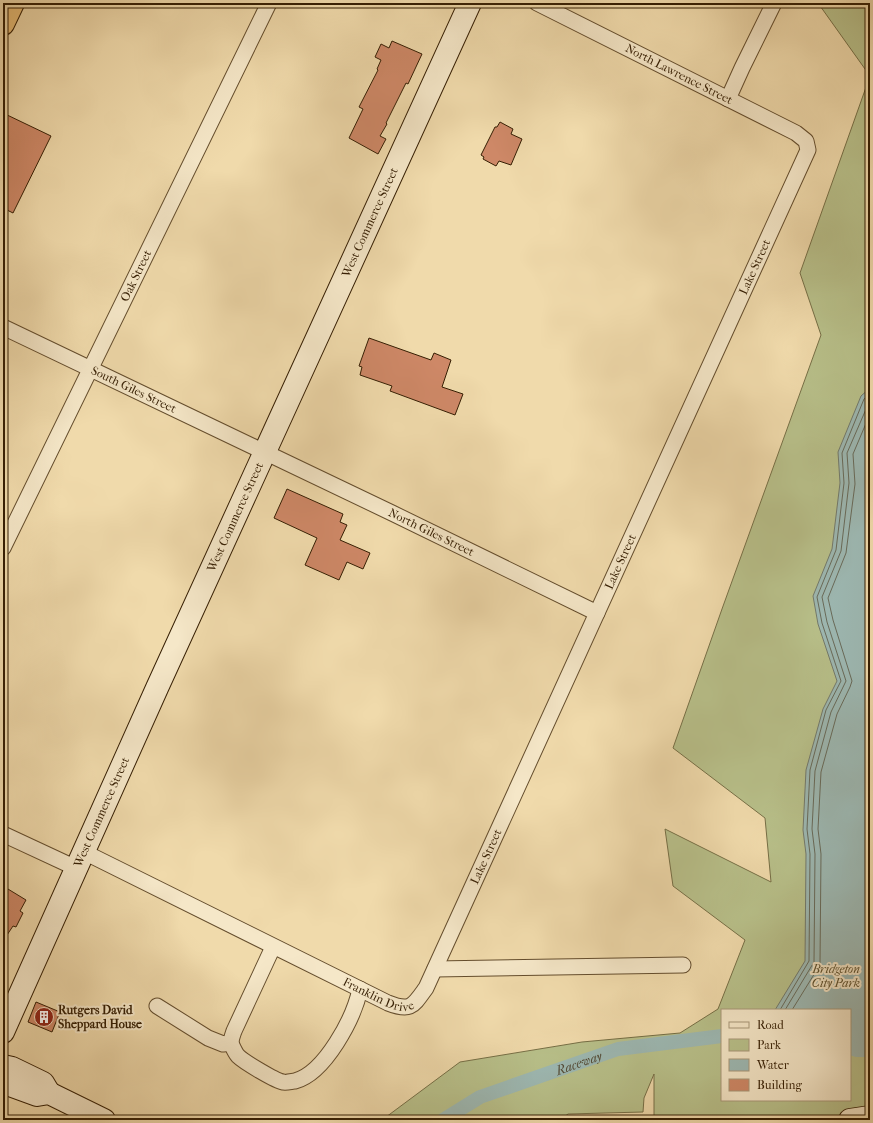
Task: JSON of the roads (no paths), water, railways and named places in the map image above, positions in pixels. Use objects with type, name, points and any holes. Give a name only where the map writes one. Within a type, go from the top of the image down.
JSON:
[{"type":"highway","points":[[3,24],[13,3]]},
{"type":"street","name":"Oak Street","points":[[3,548],[269,3]]},
{"type":"street","name":"West Commerce Street","points":[[3,1032],[470,3]]},
{"type":"street","name":"North Lawrence Street","points":[[537,3],[803,137],[808,146],[807,154]]},
{"type":"street","points":[[728,99],[774,3]]},
{"type":"street","name":"Lake Street","points":[[435,969],[807,154]]},
{"type":"street","name":"South Giles Street","points":[[3,327],[265,452]]},
{"type":"street","name":"North Giles Street","points":[[265,452],[597,613]]},
{"type":"street","name":"Franklin Drive","points":[[3,834],[80,860],[273,946],[396,1006],[412,1006],[426,988],[435,969]]},
{"type":"street","points":[[273,946],[234,1030],[231,1043],[238,1056],[256,1068],[283,1082],[296,1080],[316,1070],[341,1036],[360,989]]},
{"type":"street","points":[[435,969],[683,965]]},
{"type":"street","points":[[157,1006],[208,1038],[223,1044],[231,1043]]},
{"type":"street","points":[[3,1066],[12,1068],[43,1083],[48,1093]]},
{"type":"street","points":[[3,1082],[4,1084],[36,1095],[48,1093],[104,1120]]},
{"type":"street","points":[[850,1120],[870,1116]]},
{"type":"water","name":"Bridgeton City Park","points":[[870,388],[870,1050],[851,1048],[851,1009],[776,1009],[805,961],[806,854],[803,830],[806,770],[823,709],[837,681],[818,624],[813,596],[832,549],[840,483],[838,452],[861,396]]},
{"type":"waterway","name":"Raceway","points":[[443,1120],[480,1097],[618,1049],[721,1036]]},
{"type":"waterway","name":"Raceway","points":[[851,1048],[870,1050]]},
{"type":"place","name":"Rutgers David Sheppard House","points":[[44,1017]]}]
